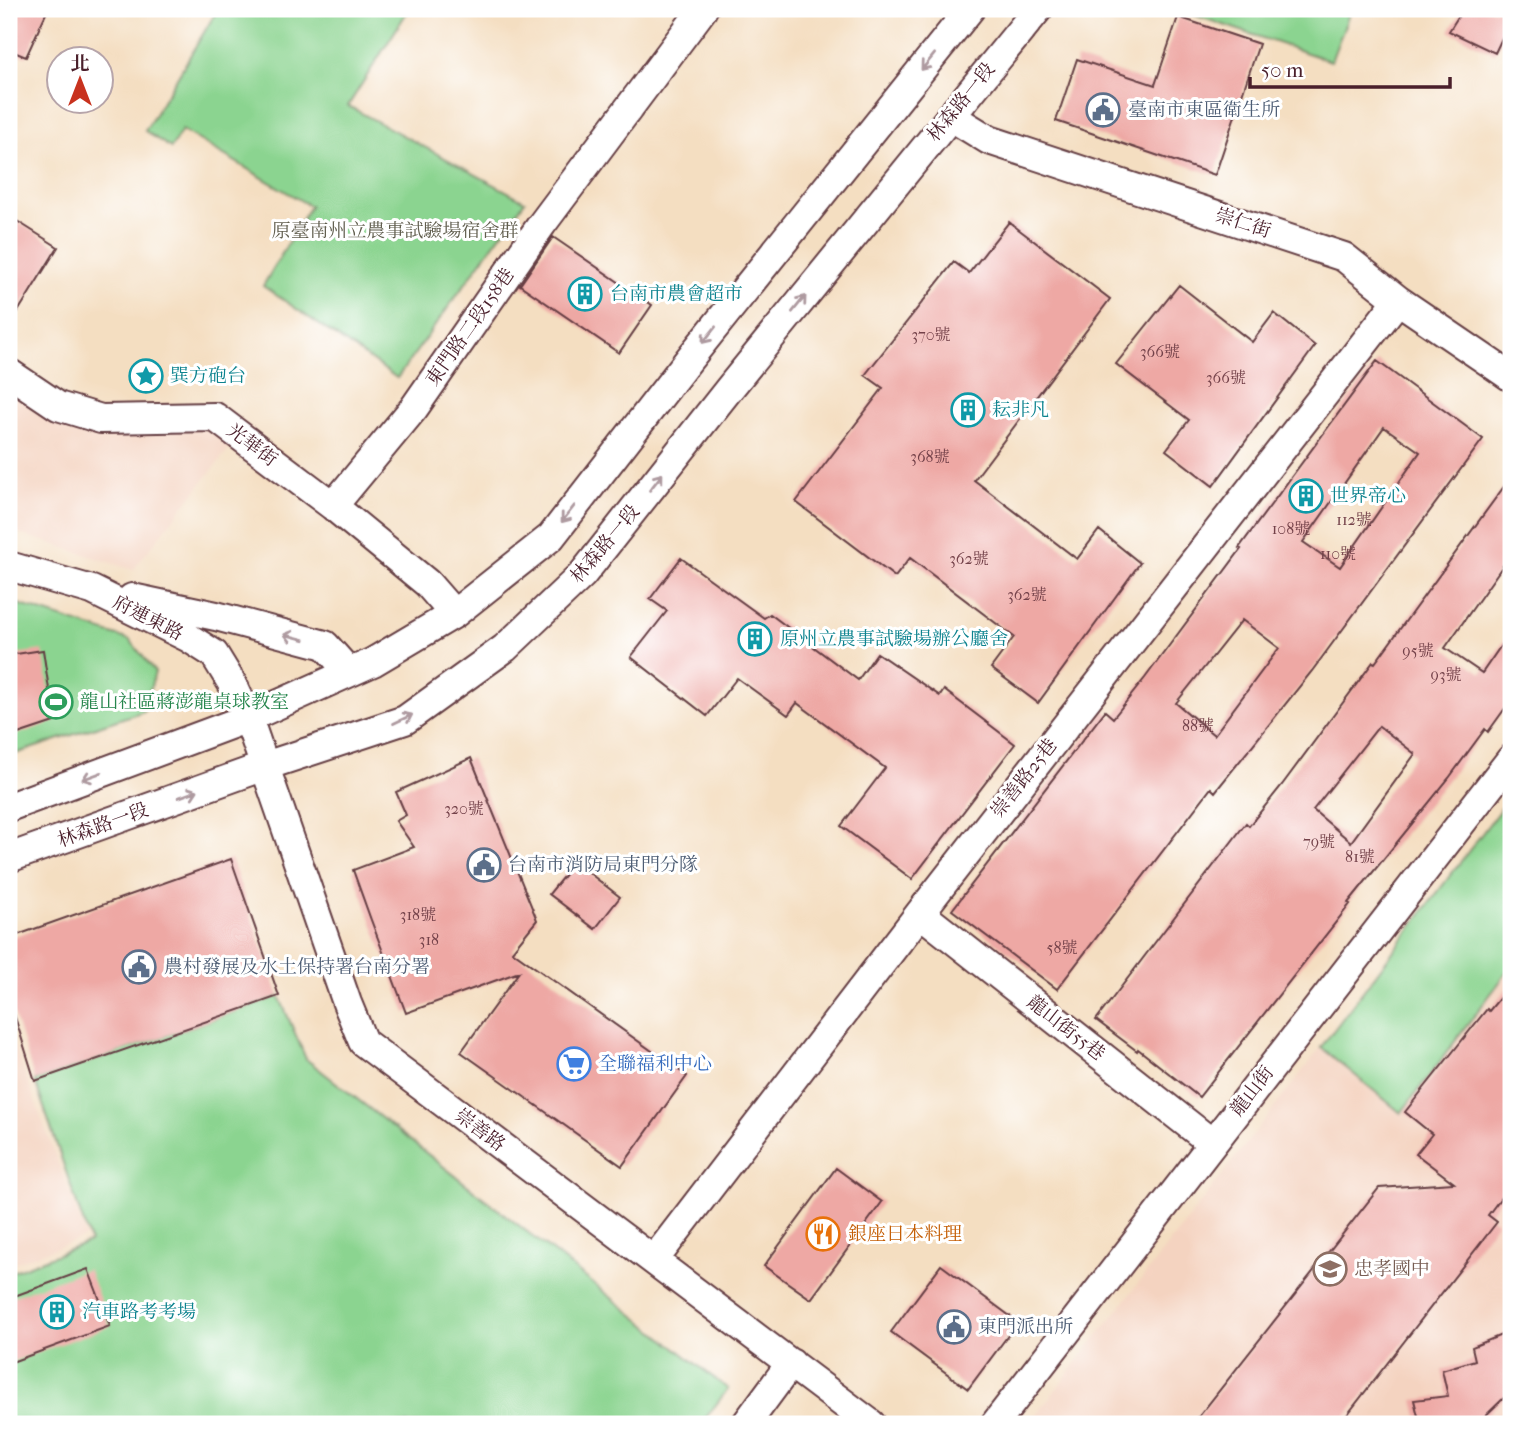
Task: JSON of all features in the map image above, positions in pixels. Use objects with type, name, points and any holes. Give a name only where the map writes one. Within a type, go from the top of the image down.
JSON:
[{"type":"street","points":[[9,807],[248,718],[373,662],[454,614],[551,537],[690,358],[970,9]]},
{"type":"street","name":"林森路一段","points":[[9,858],[265,766],[405,720],[505,648],[582,575],[729,389],[1038,9]]},
{"type":"street","name":"東門路二段158巷","points":[[333,506],[414,408],[542,223],[698,10]]},
{"type":"street","name":"崇仁街","points":[[950,116],[989,140],[1344,257],[1398,300],[1511,377]]},
{"type":"street","name":"崇善路25巷","points":[[654,1260],[919,913],[1398,300]]},
{"type":"street","name":"光華街","points":[[9,373],[58,406],[101,419],[215,417],[333,506],[428,583],[454,614]]},
{"type":"street","name":"府連東路","points":[[9,566],[92,590],[189,638],[214,654],[233,685],[248,718]]},
{"type":"street","points":[[92,590],[216,616],[325,645],[349,672]]},
{"type":"street","name":"崇善路","points":[[248,718],[342,990],[363,1042],[871,1424]]},
{"type":"street","name":"龍山街","points":[[995,1424],[1511,759]]},
{"type":"street","name":"龍山街55巷","points":[[919,913],[1212,1143]]},
{"type":"street","points":[[746,1424],[791,1363]]},
{"type":"shaded area","points":[[9,381],[87,428],[212,428],[232,445],[133,570],[9,530]]},
{"type":"shaded area","name":"忠孝國中","points":[[1511,967],[1511,1424],[1029,1424],[1321,1047],[1401,1113]]},
{"type":"shaded area","points":[[9,1031],[86,1237],[9,1265]]},
{"type":"green space","name":"原臺南州立農事試驗場宿舍群","points":[[218,9],[409,9],[348,106],[525,201],[397,378],[263,286],[310,206],[182,130],[171,148],[145,131]]},
{"type":"green space","points":[[1176,9],[1351,9],[1331,61]]},
{"type":"green space","points":[[9,601],[130,640],[155,672],[144,711],[9,756]]},
{"type":"green space","points":[[1511,795],[1511,967],[1401,1113],[1321,1047]]},
{"type":"green space","points":[[279,996],[306,1059],[728,1389],[701,1424],[9,1424],[9,1273],[90,1242],[35,1081]]},
{"type":"building","points":[[9,9],[48,9],[26,57],[9,50]]},
{"type":"building","points":[[1463,9],[1511,9],[1511,41],[1503,36],[1495,53],[1449,31]]},
{"type":"building","points":[[1178,17],[1259,44],[1215,175],[1056,121],[1077,59],[1155,85]]},
{"type":"building","points":[[9,216],[58,247],[9,326]]},
{"type":"building","points":[[1009,222],[1110,299],[974,480],[1077,559],[1099,530],[1140,563],[1038,703],[991,668],[1014,637],[910,558],[895,577],[796,502],[883,388],[865,375],[954,262],[969,273]]},
{"type":"building","name":"台南市農會超市","points":[[553,237],[652,305],[619,353],[520,285]]},
{"type":"building","points":[[1179,285],[1252,342],[1274,313],[1315,346],[1213,486],[1166,450],[1189,420],[1116,364]]},
{"type":"building","points":[[1377,361],[1483,439],[1312,671],[1215,792],[1211,788],[1057,989],[952,910],[1105,711],[1113,718],[1145,678],[1241,549],[1239,548]],"holes":[[[1384,427],[1420,452],[1340,567],[1303,542]],[[1242,620],[1279,648],[1214,735],[1176,703]]]},
{"type":"building","points":[[1511,477],[1511,554],[1445,648],[1482,673],[1511,631],[1511,700],[1488,732],[1485,729],[1348,903],[1350,904],[1199,1097],[1096,1020],[1246,823],[1249,826],[1373,662],[1375,663]],"holes":[[[1379,726],[1415,754],[1351,842],[1313,810]]]},
{"type":"building","points":[[681,558],[764,618],[770,614],[858,680],[877,653],[940,696],[944,690],[1015,744],[912,879],[841,826],[885,768],[797,703],[788,715],[737,678],[707,716],[631,657],[667,611],[650,599]]},
{"type":"building","points":[[43,650],[54,722],[9,737],[9,655]]},
{"type":"building","points":[[471,758],[537,920],[512,951],[687,1076],[622,1166],[461,1052],[519,972],[406,1013],[371,920],[353,870],[414,847],[396,821],[406,815],[396,792]]},
{"type":"building","name":"農村發展及水土保持署台南分署","points":[[231,859],[279,996],[35,1081],[9,998],[9,938]]},
{"type":"building","points":[[575,862],[620,897],[595,929],[549,894]]},
{"type":"building","points":[[1511,984],[1511,1184],[1488,1215],[1497,1222],[1340,1424],[1193,1424],[1379,1188],[1454,1183],[1416,1154],[1432,1134],[1405,1112],[1487,1009],[1489,1011]]},
{"type":"building","name":"銀座日本料理","points":[[836,1168],[882,1202],[811,1299],[764,1266]]},
{"type":"building","name":"東門派出所","points":[[941,1265],[1018,1322],[968,1389],[891,1332]]},
{"type":"building","name":"汽車路考考場","points":[[88,1269],[110,1326],[9,1363],[9,1298]]},
{"type":"building","points":[[1511,1331],[1511,1391],[1477,1424],[1420,1424],[1414,1400],[1448,1396],[1442,1370],[1475,1360],[1472,1347]]},
{"type":"place","name":"臺南市東區衛生所","points":[[1103,110]]},
{"type":"place","name":"台南市農會超市","points":[[585,294]]},
{"type":"place","name":"巽方砲台","points":[[146,376]]},
{"type":"place","name":"耘非凡","points":[[968,410]]},
{"type":"place","name":"世界帝心","points":[[1306,496]]},
{"type":"place","name":"原州立農事試驗場辦公廳舍","points":[[755,639]]},
{"type":"place","name":"龍山社區蔣澎龍桌球教室","points":[[56,702]]},
{"type":"place","name":"台南市消防局東門分隊","points":[[484,865]]},
{"type":"place","name":"農村發展及水土保持署台南分署","points":[[139,967]]},
{"type":"place","name":"全聯福利中心","points":[[574,1064]]},
{"type":"place","name":"銀座日本料理","points":[[823,1234]]},
{"type":"place","name":"忠孝國中","points":[[1330,1269]]},
{"type":"place","name":"汽車路考考場","points":[[57,1312]]},
{"type":"place","name":"東門派出所","points":[[954,1327]]}]
